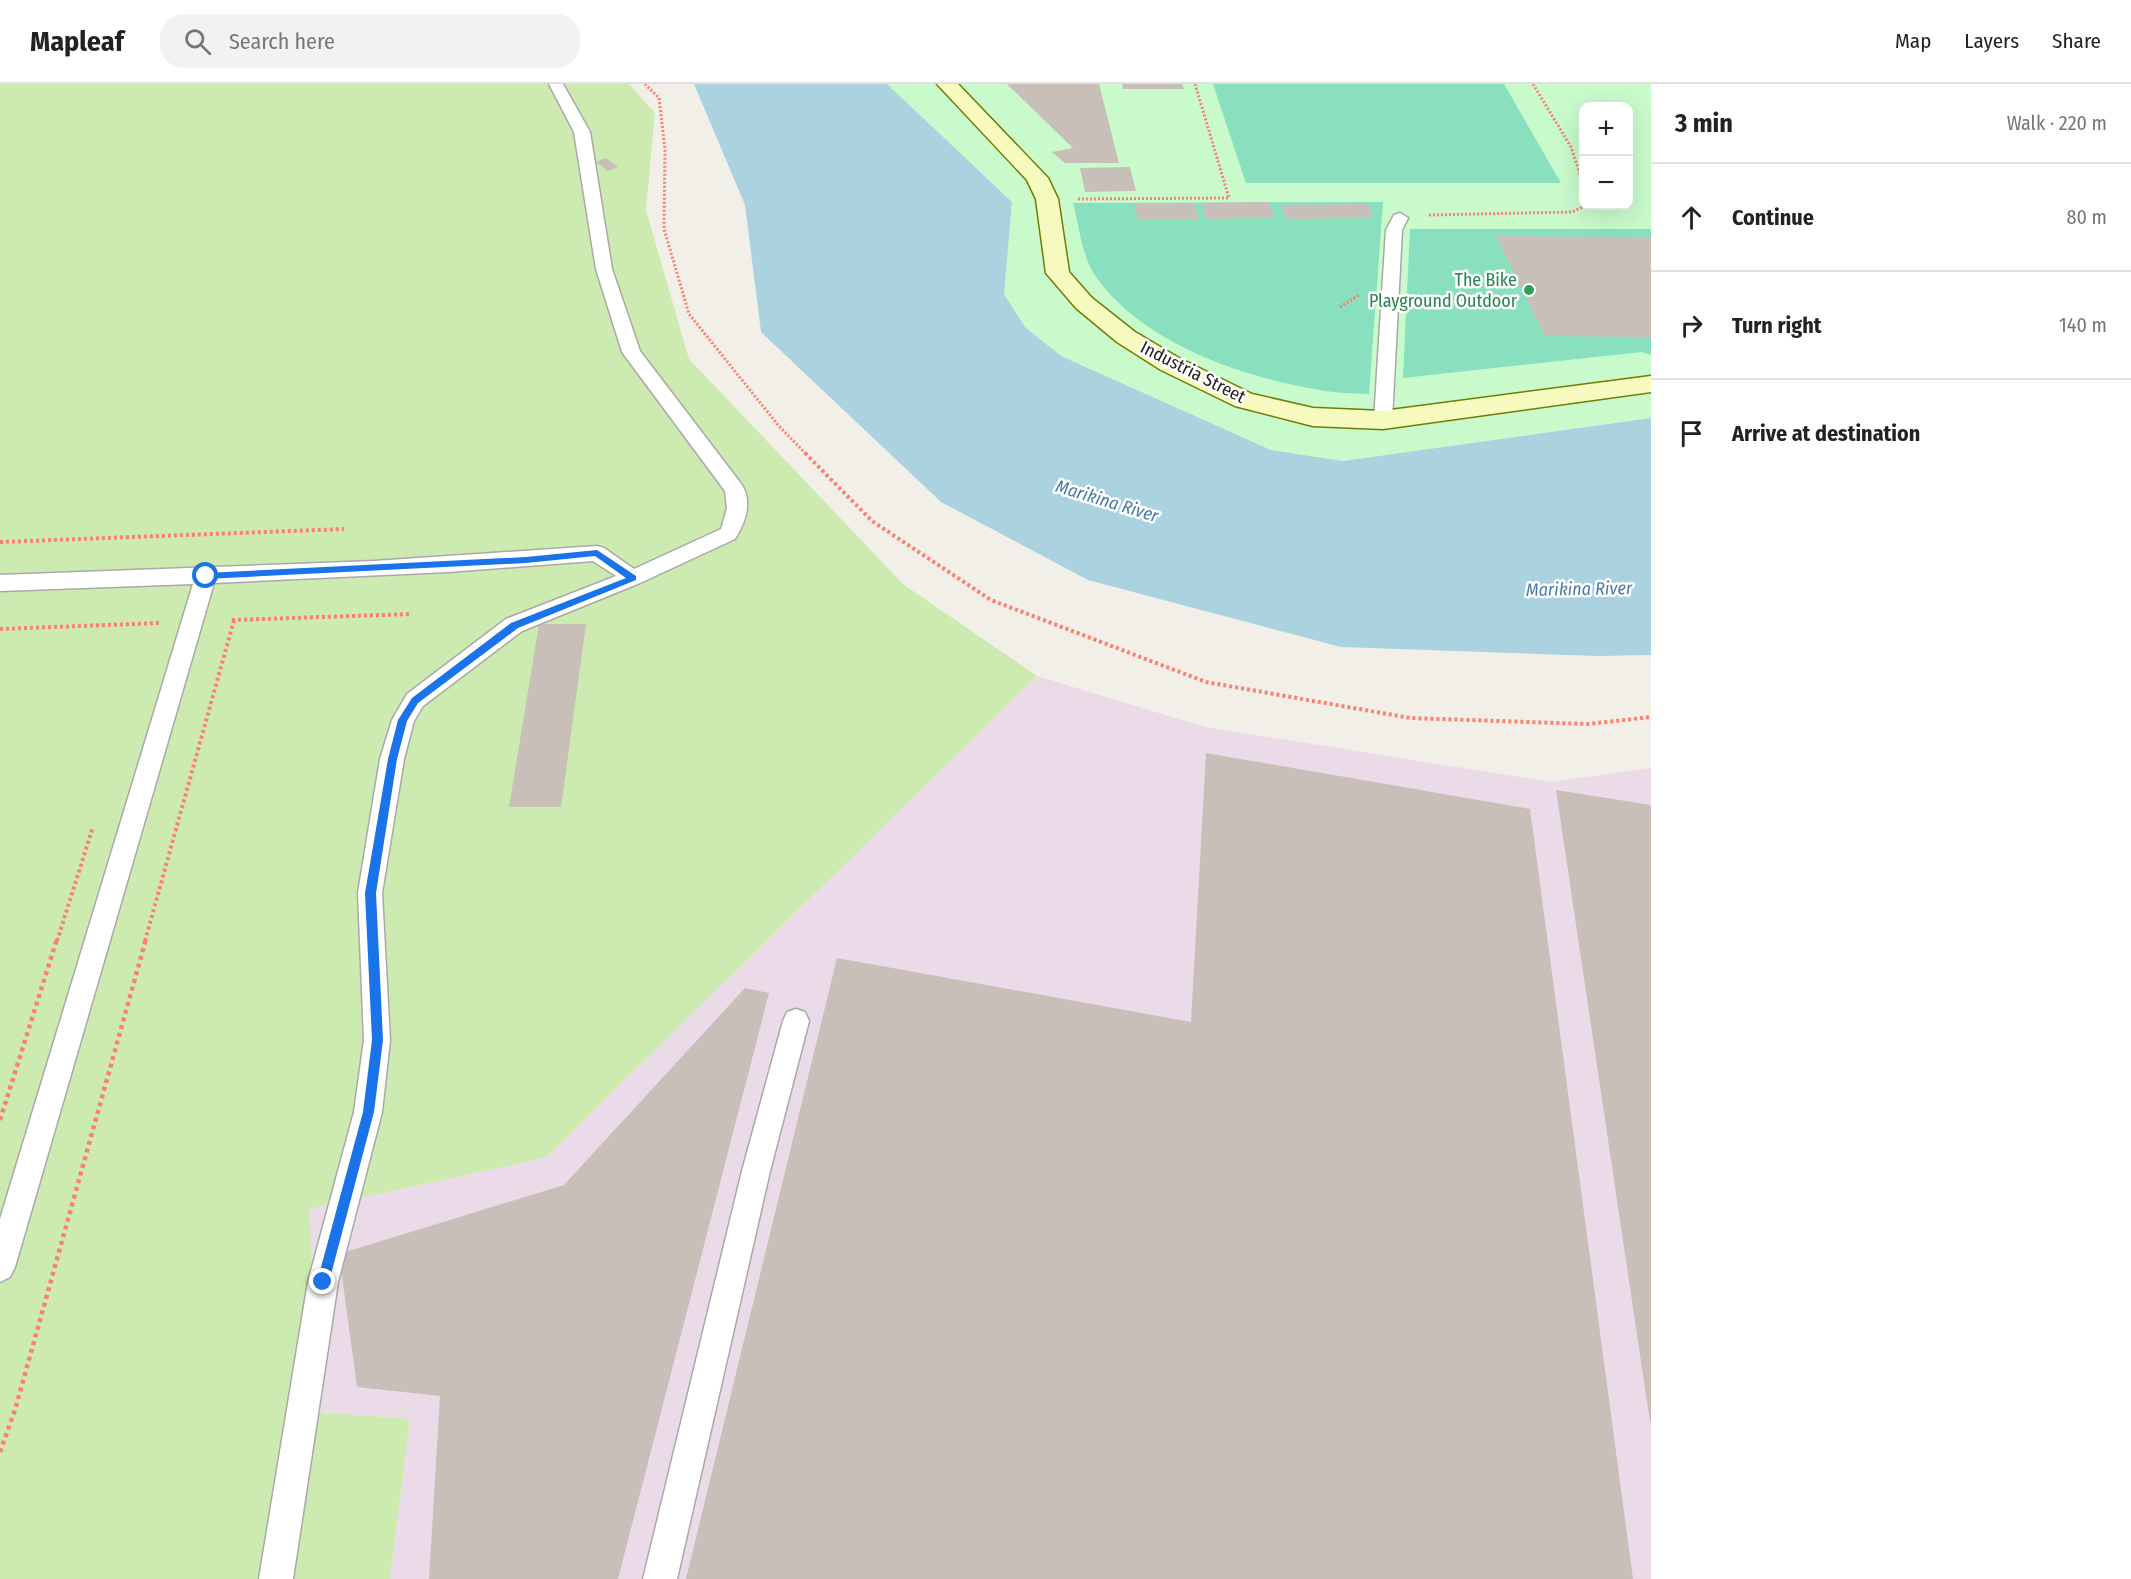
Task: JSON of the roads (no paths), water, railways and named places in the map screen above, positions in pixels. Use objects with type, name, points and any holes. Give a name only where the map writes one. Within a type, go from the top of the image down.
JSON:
[{"type":"street","name":"Industria Street","points":[[947,84],[1037,178],[1047,199],[1058,273],[1084,303],[1126,337],[1170,364],[1244,400],[1313,417],[1383,420],[1651,384]]},
{"type":"lane","points":[[276,1579],[323,1282],[368,1112],[377,1040],[370,893],[392,759],[403,720],[415,700],[514,626],[633,578],[728,534],[734,522],[738,502],[735,490],[631,352],[604,269],[582,132],[556,84]]},
{"type":"lane","points":[[1383,420],[1394,230],[1400,219]]},
{"type":"lane","points":[[0,583],[206,576],[526,560],[597,553],[633,578]]},
{"type":"lane","points":[[0,1267],[206,576]]},
{"type":"lane","points":[[660,1579],[756,1171],[796,1021]]},
{"type":"water","name":"Marikina River","points":[[694,84],[887,84],[1012,202],[1004,294],[1025,327],[1061,356],[1271,450],[1343,461],[1651,418],[1651,655],[1599,656],[1341,647],[1088,580],[941,502],[761,332],[745,205]]},
{"type":"place","name":"The Bike Playground Outdoor","points":[[1529,290]]}]
